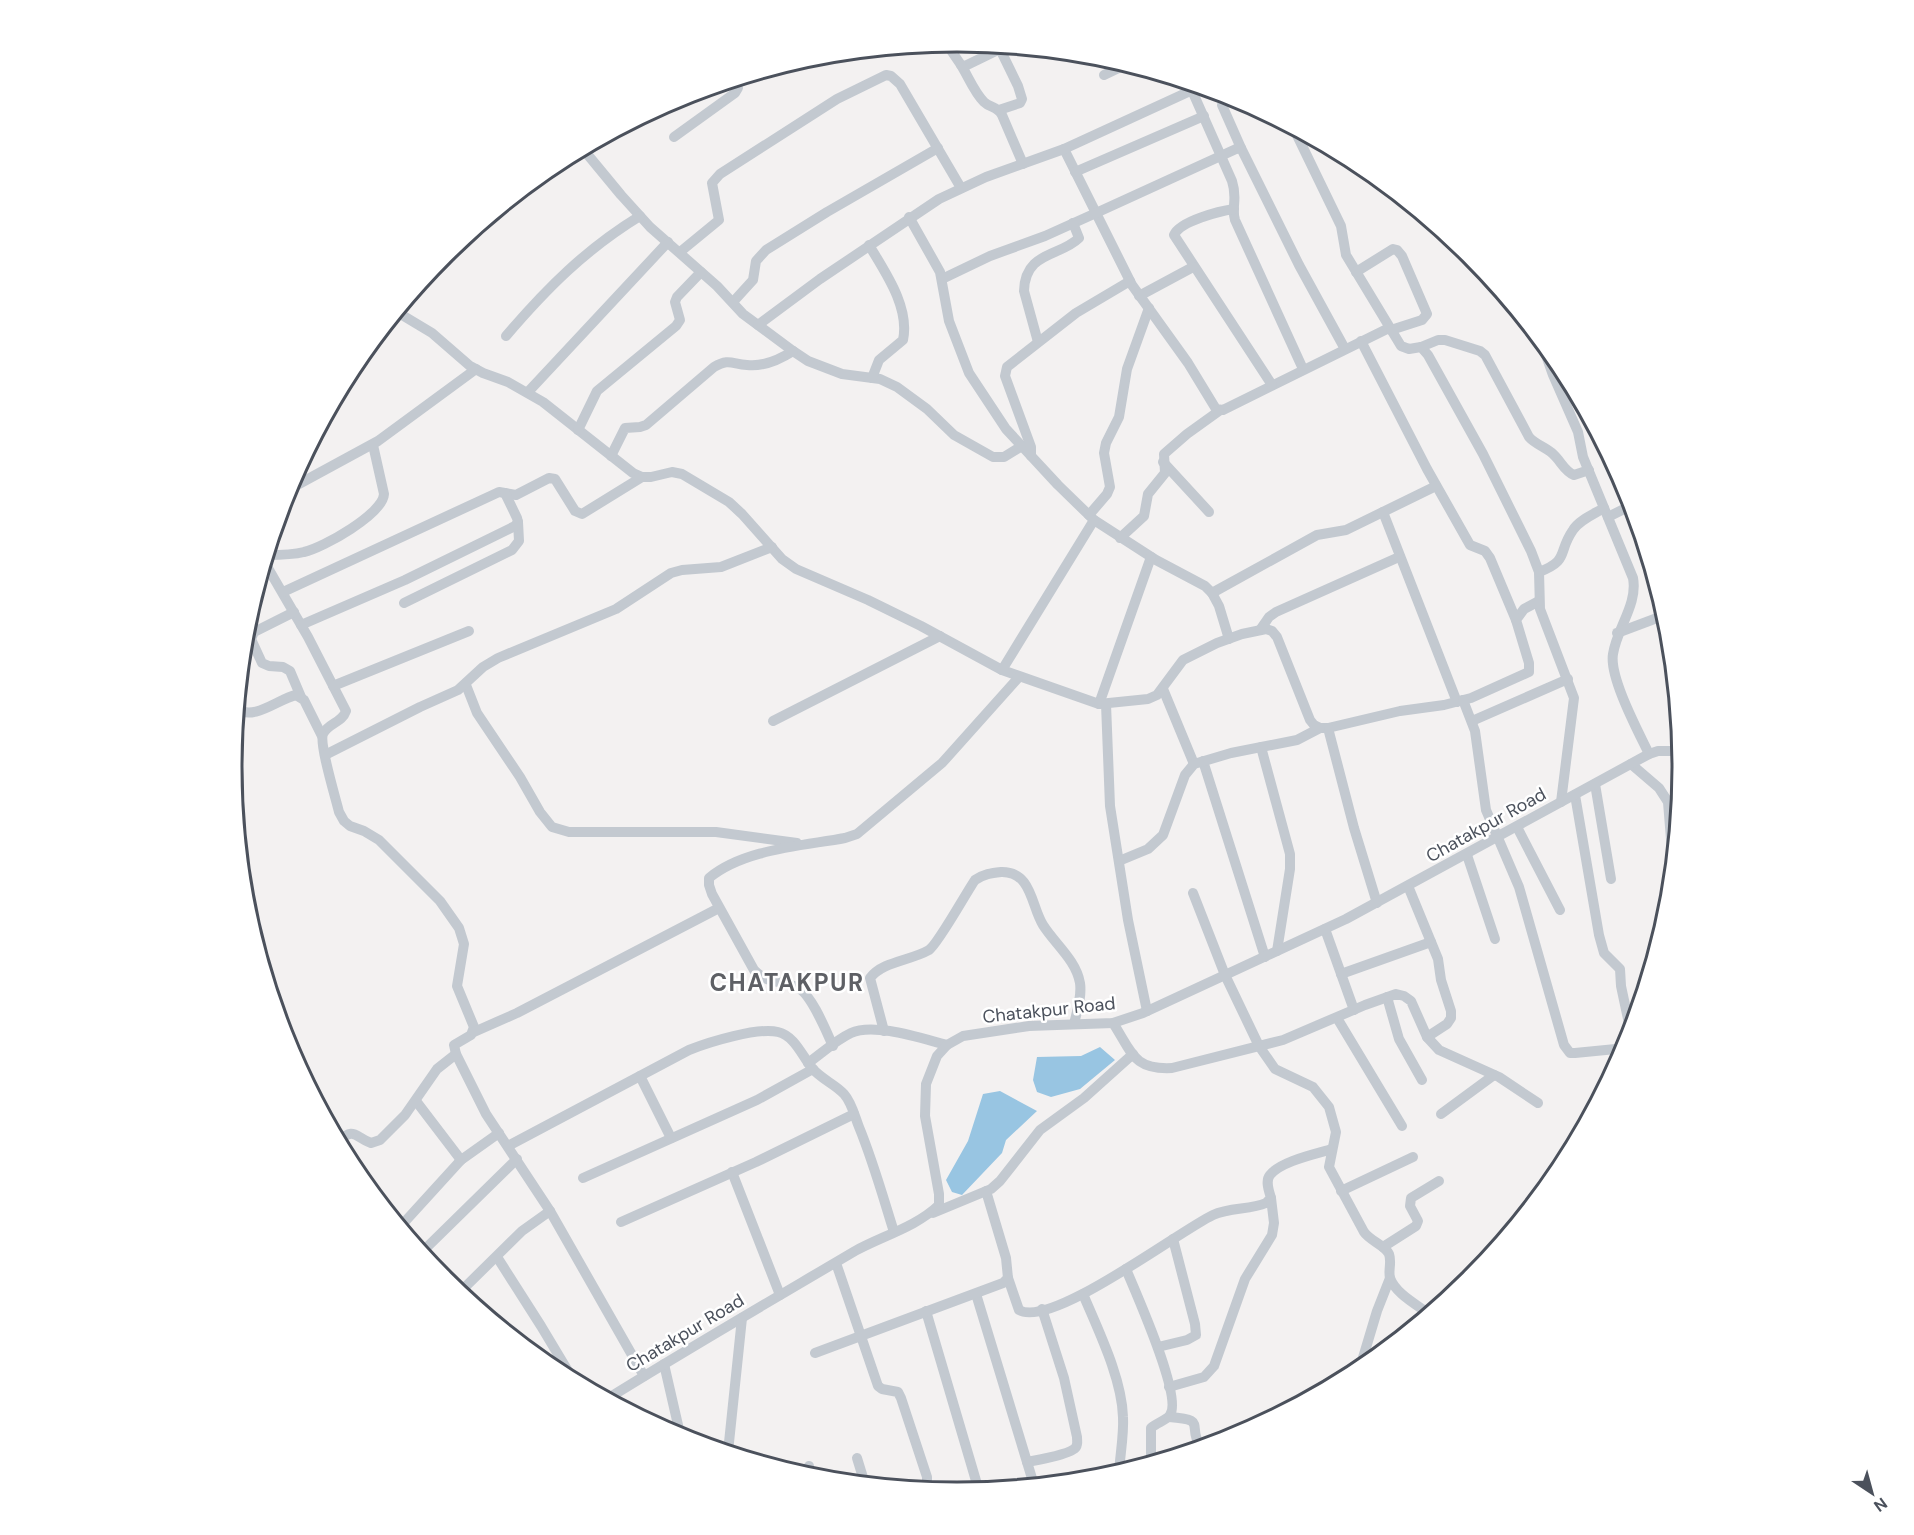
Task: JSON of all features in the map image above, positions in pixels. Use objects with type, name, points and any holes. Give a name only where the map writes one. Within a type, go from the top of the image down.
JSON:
[{"type":"street","points":[[953,52],[981,98],[999,110],[1023,164]]},
{"type":"street","points":[[961,64],[970,65],[992,53]]},
{"type":"street","points":[[999,110],[1020,103],[1022,99],[1005,54]]},
{"type":"street","points":[[1104,75],[1114,70]]},
{"type":"street","points":[[680,252],[719,220],[712,183],[720,174],[837,99],[880,77],[891,75],[900,84],[961,188]]},
{"type":"street","points":[[674,137],[735,93],[737,87]]},
{"type":"street","points":[[758,326],[819,279],[869,245],[909,218],[961,188],[1064,149],[1187,90]]},
{"type":"street","points":[[1196,94],[1236,193],[1234,220],[1303,369]]},
{"type":"street","points":[[1222,105],[1299,265],[1345,349]]},
{"type":"street","points":[[1075,172],[1204,116]]},
{"type":"street","points":[[1299,140],[1341,226],[1346,255],[1404,349],[1444,340],[1480,351],[1490,362],[1534,443],[1553,454],[1568,472],[1574,475],[1588,470]]},
{"type":"street","points":[[733,303],[753,280],[756,261],[766,250],[938,148]]},
{"type":"street","points":[[942,279],[990,256],[1096,213],[1236,148],[1241,148]]},
{"type":"street","points":[[1064,149],[1130,281],[1219,411]]},
{"type":"street","points":[[589,155],[640,216],[758,326],[793,351],[808,361],[842,374],[872,378],[897,387],[927,409],[954,435],[993,457],[1004,457],[1022,446]]},
{"type":"street","points":[[1234,209],[1212,213],[1175,232],[1176,239],[1272,385]]},
{"type":"street","points":[[506,336],[572,265],[603,240],[640,216]]},
{"type":"street","points":[[909,218],[942,279],[949,321],[969,373],[1006,429],[1091,518],[1151,557],[1205,586],[1212,593],[1223,616],[1229,639]]},
{"type":"street","points":[[1038,342],[1024,291],[1024,283],[1038,260],[1079,238],[1073,223]]},
{"type":"street","points":[[528,392],[668,242]]},
{"type":"street","points":[[869,245],[887,275],[898,300],[904,323],[903,340],[879,360],[872,378]]},
{"type":"street","points":[[1120,538],[1144,516],[1148,494],[1165,473],[1164,454],[1219,411],[1361,341],[1390,329],[1422,320],[1427,314],[1402,256],[1397,250],[1393,249],[1356,272]]},
{"type":"street","points":[[1139,296],[1193,267]]},
{"type":"street","points":[[578,430],[597,391],[676,326],[680,320],[675,302],[677,297],[701,272]]},
{"type":"street","points":[[1031,456],[1031,447],[1005,376],[1007,368],[1011,362],[1076,312],[1130,281]]},
{"type":"street","points":[[1002,670],[1110,487],[1104,453],[1106,443],[1119,417],[1127,369],[1149,308]]},
{"type":"street","points":[[403,316],[432,333],[476,369],[528,392],[633,473],[642,477],[672,472],[682,474],[729,502],[789,565],[868,600],[1002,670],[1103,704],[1148,699],[1157,695],[1183,660],[1229,639],[1266,629],[1277,636],[1310,720],[1314,725],[1324,728]]},
{"type":"street","points":[[1119,861],[1149,849],[1163,835],[1185,776],[1198,762],[1297,740],[1324,728],[1400,711],[1460,701],[1485,693],[1529,672],[1529,663],[1516,620],[1490,558],[1485,551],[1470,545],[1436,486],[1361,341]]},
{"type":"street","points":[[1421,347],[1483,454],[1539,572],[1539,601],[1574,698],[1561,802]]},
{"type":"street","points":[[610,456],[625,428],[640,428],[646,425],[714,367],[723,362],[755,365],[779,360],[793,351]]},
{"type":"street","points":[[1551,368],[1578,432],[1583,457],[1635,585],[1628,612],[1617,633],[1612,656],[1618,684],[1648,754]]},
{"type":"street","points":[[301,483],[373,444],[476,369]]},
{"type":"street","points":[[275,555],[296,554],[312,550],[376,511],[384,494],[373,444]]},
{"type":"street","points":[[1163,462],[1209,512]]},
{"type":"street","points":[[283,591],[494,494],[516,495],[549,478],[555,479],[575,511],[582,514],[642,477]]},
{"type":"street","points":[[1212,593],[1317,536],[1338,533],[1436,486]]},
{"type":"street","points":[[404,603],[516,547],[519,541],[518,522],[505,493]]},
{"type":"street","points":[[1539,572],[1555,566],[1576,526],[1623,508]]},
{"type":"street","points":[[1383,512],[1460,701],[1472,722],[1485,807],[1519,887],[1566,1050],[1575,1053],[1614,1049]]},
{"type":"street","points":[[301,625],[405,580],[511,529],[518,522]]},
{"type":"street","points":[[325,754],[458,690],[483,667],[498,658],[616,609],[671,573],[721,567],[771,547]]},
{"type":"street","points":[[1147,1011],[1128,920],[1110,806],[1103,704],[1151,557]]},
{"type":"street","points":[[1260,630],[1269,617],[1276,612],[1400,557]]},
{"type":"street","points":[[270,570],[283,591],[346,711],[345,715],[326,729],[322,736]]},
{"type":"street","points":[[1516,620],[1524,609],[1539,601]]},
{"type":"street","points":[[255,631],[294,612]]},
{"type":"street","points":[[1617,633],[1656,618]]},
{"type":"street","points":[[333,686],[468,631]]},
{"type":"street","points":[[773,721],[940,636]]},
{"type":"street","points":[[253,644],[262,663],[290,671],[322,736],[339,812],[344,821],[379,840],[440,901],[459,928],[464,944],[458,986],[474,1032]]},
{"type":"street","points":[[833,1046],[802,990],[770,981],[754,970],[719,908],[709,885],[709,878],[717,871],[756,854],[858,834],[942,763],[1019,676]]},
{"type":"street","points":[[1472,722],[1568,679]]},
{"type":"street","points":[[466,685],[477,713],[520,777],[540,812],[552,827],[560,831],[716,832],[810,845]]},
{"type":"street","points":[[1163,688],[1198,762],[1265,957]]},
{"type":"street","points":[[245,713],[248,714],[296,694],[301,697]]},
{"type":"street","points":[[1324,728],[1377,903]]},
{"type":"street","points":[[1261,747],[1290,854],[1290,869],[1277,951]]},
{"type":"street","name":"Chatakpur Road","points":[[947,1045],[963,1036],[1029,1026],[1113,1023],[1147,1011],[1377,903],[1648,754],[1671,751]]},
{"type":"street","points":[[1631,764],[1664,794],[1668,802],[1669,820]]},
{"type":"street","points":[[1595,784],[1611,879]]},
{"type":"street","points":[[1575,795],[1599,934],[1604,953],[1620,969],[1627,1016]]},
{"type":"street","points":[[1517,827],[1560,910]]},
{"type":"street","points":[[1467,855],[1495,939]]},
{"type":"street","points":[[884,1031],[870,978],[882,968],[930,950],[975,880],[983,874],[995,872],[1014,874],[1022,879],[1030,892],[1044,927],[1071,962],[1080,985],[1074,1024]]},
{"type":"street","points":[[1408,886],[1438,959],[1441,980],[1451,1011],[1451,1018],[1447,1024],[1427,1037]]},
{"type":"street","points":[[1193,893],[1225,975],[1259,1046],[1275,1069],[1313,1087],[1326,1101],[1336,1127],[1336,1138],[1329,1167],[1366,1236],[1383,1247],[1389,1256],[1390,1278],[1364,1355]]},
{"type":"street","points":[[644,1376],[550,1211],[476,1098],[454,1045],[474,1032],[516,1013],[719,908]]},
{"type":"street","points":[[1324,929],[1354,1010]]},
{"type":"street","points":[[1341,974],[1431,942]]},
{"type":"street","points":[[1113,1023],[1139,1062],[1147,1067],[1172,1068],[1283,1040],[1396,994],[1411,1001],[1427,1037],[1439,1050],[1494,1075],[1538,1103]]},
{"type":"street","points":[[1387,997],[1399,1040],[1422,1080]]},
{"type":"street","points":[[1337,1018],[1402,1126]]},
{"type":"street","points":[[583,1178],[758,1100],[811,1066],[851,1033],[860,1030],[884,1031],[947,1045],[937,1056],[926,1084],[925,1116],[939,1194],[939,1205],[928,1215]]},
{"type":"street","points":[[508,1146],[705,1044],[755,1032],[780,1032],[788,1037],[811,1066],[844,1094],[854,1114],[894,1232]]},
{"type":"street","points":[[345,1136],[352,1133],[371,1143],[380,1140],[405,1115],[437,1069],[456,1054]]},
{"type":"street","points":[[1133,1054],[1084,1098],[1040,1130],[1000,1181],[986,1191],[1006,1258],[1008,1278],[1019,1310],[1023,1312],[1042,1309],[1083,1294],[1213,1215],[1260,1206],[1271,1198]]},
{"type":"street","points":[[1442,1114],[1494,1075]]},
{"type":"street","points":[[640,1076],[671,1138]]},
{"type":"street","points":[[416,1101],[460,1160]]},
{"type":"street","points":[[621,1222],[854,1114]]},
{"type":"street","points":[[405,1222],[460,1160],[499,1133]]},
{"type":"street","points":[[1168,1387],[1204,1377],[1214,1366],[1245,1279],[1272,1235],[1274,1223],[1268,1182],[1270,1175],[1290,1162],[1332,1149]]},
{"type":"street","points":[[1341,1191],[1413,1157]]},
{"type":"street","points":[[427,1247],[517,1159]]},
{"type":"street","points":[[732,1172],[780,1295]]},
{"type":"street","points":[[1383,1247],[1416,1226],[1418,1221],[1410,1206],[1411,1198],[1439,1181]]},
{"type":"street","name":"Chatakpur Road","points":[[614,1395],[836,1263],[928,1215],[986,1191]]},
{"type":"street","points":[[466,1287],[522,1231],[550,1211]]},
{"type":"street","points":[[1158,1347],[1193,1338],[1196,1330],[1173,1239]]},
{"type":"street","points":[[497,1257],[564,1364]]},
{"type":"street","points":[[836,1263],[878,1386],[898,1392],[902,1398],[927,1481]]},
{"type":"street","points":[[1126,1269],[1163,1358],[1172,1405],[1172,1413],[1169,1417]]},
{"type":"street","points":[[815,1353],[997,1287],[1008,1278]]},
{"type":"street","points":[[1390,1278],[1399,1292],[1423,1309]]},
{"type":"street","points":[[976,1294],[1032,1478]]},
{"type":"street","points":[[1083,1294],[1104,1345],[1119,1397],[1123,1416],[1120,1463]]},
{"type":"street","points":[[1027,1462],[1074,1450],[1077,1445],[1064,1378],[1042,1309]]},
{"type":"street","points":[[926,1311],[976,1482]]},
{"type":"street","points":[[729,1445],[742,1318]]},
{"type":"street","points":[[664,1364],[678,1426]]},
{"type":"street","points":[[1151,1455],[1151,1428],[1169,1417],[1194,1421],[1197,1441]]},
{"type":"street","points":[[857,1458],[862,1476]]},
{"type":"water","points":[[1100,1047],[1115,1060],[1080,1089],[1051,1097],[1037,1092],[1033,1080],[1037,1057],[1081,1056]]},
{"type":"water","points":[[1000,1091],[1037,1111],[1006,1140],[1002,1153],[962,1195],[952,1192],[946,1180],[968,1141],[983,1094]]},
{"type":"district","name":"CHATAKPUR","points":[[787,983]]}]
